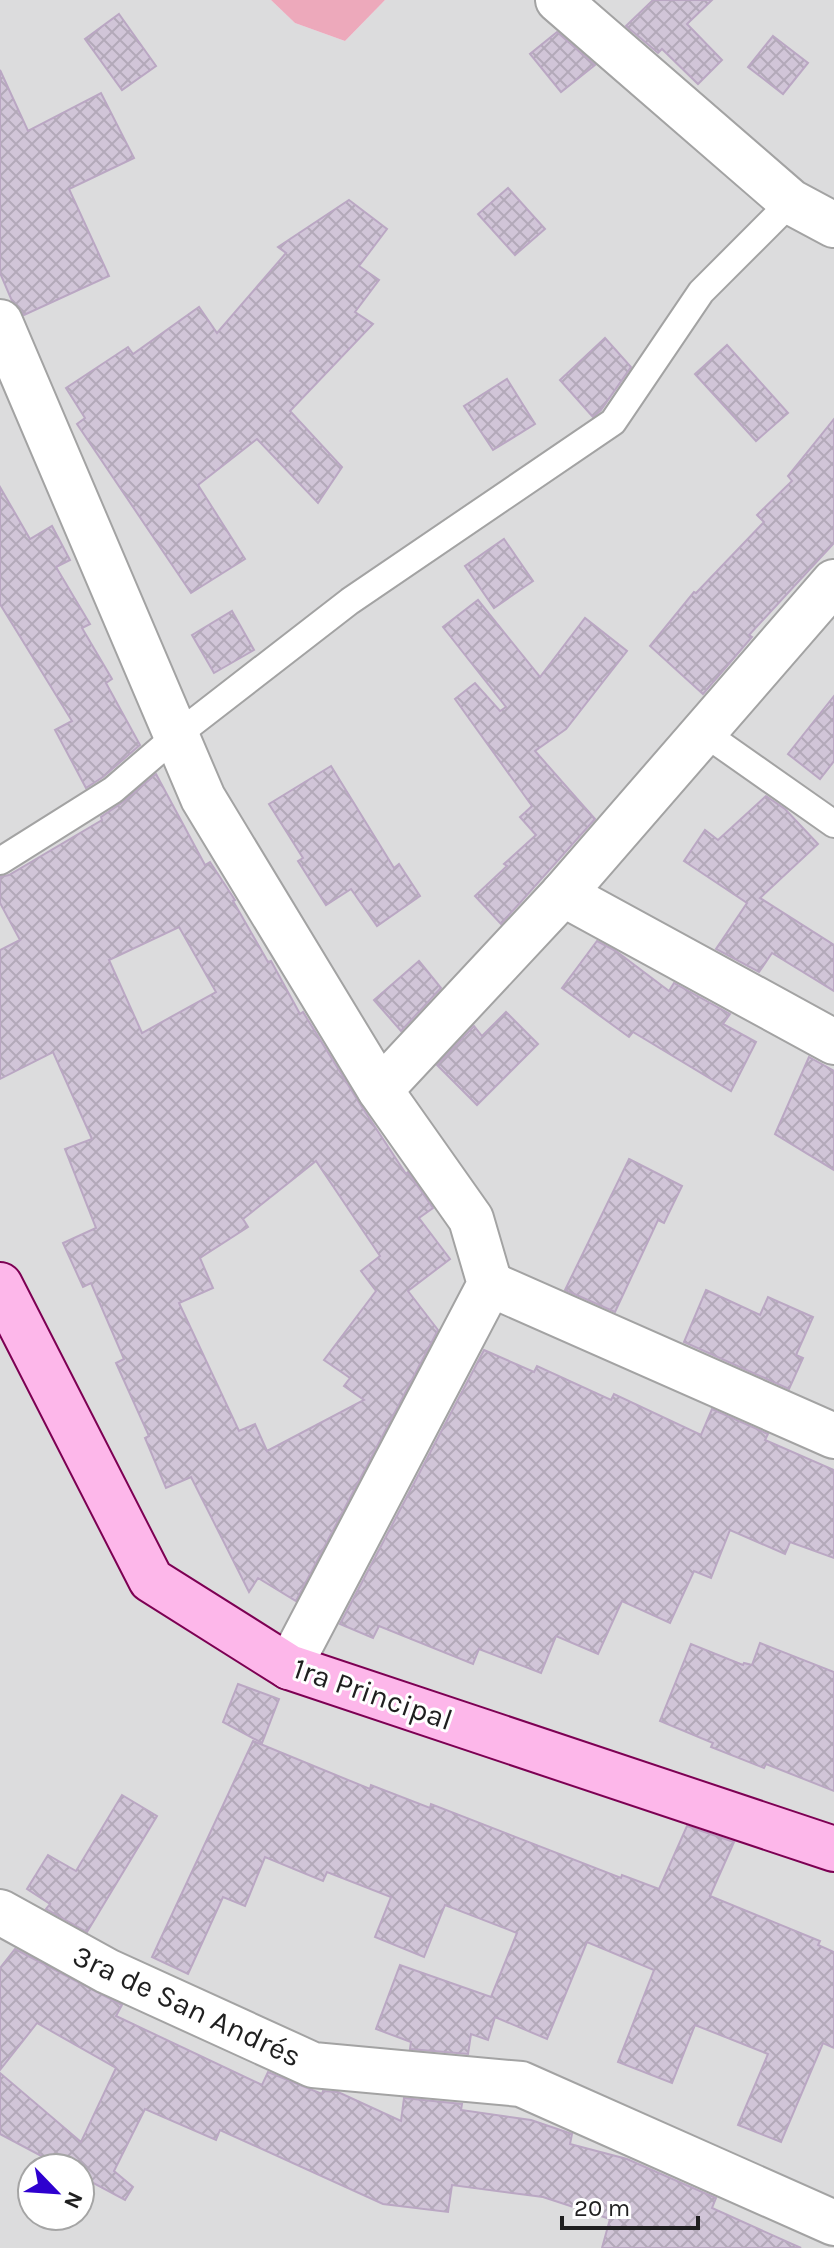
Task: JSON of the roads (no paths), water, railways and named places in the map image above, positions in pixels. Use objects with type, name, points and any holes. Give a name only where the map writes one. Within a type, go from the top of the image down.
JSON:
[{"type":"street","points":[[558,0],[791,202],[834,225]]},
{"type":"street","points":[[0,322],[203,798],[380,1090],[471,1219],[490,1284],[289,1667]]},
{"type":"street","points":[[380,1090],[563,894],[834,582]]},
{"type":"street","points":[[563,894],[834,1042]]},
{"type":"street","points":[[490,1284],[834,1436]]},
{"type":"street","name":"1ra Principal","points":[[0,1285],[151,1580],[289,1667],[834,1849]]},
{"type":"street","name":"3ra de San Andrés","points":[[2,1919],[107,1971],[313,2065],[521,2084],[834,2223]]},
{"type":"lane","points":[[0,861],[113,790],[177,735],[350,601],[613,422],[701,292],[791,202]]},
{"type":"lane","points":[[703,732],[834,824]]}]
